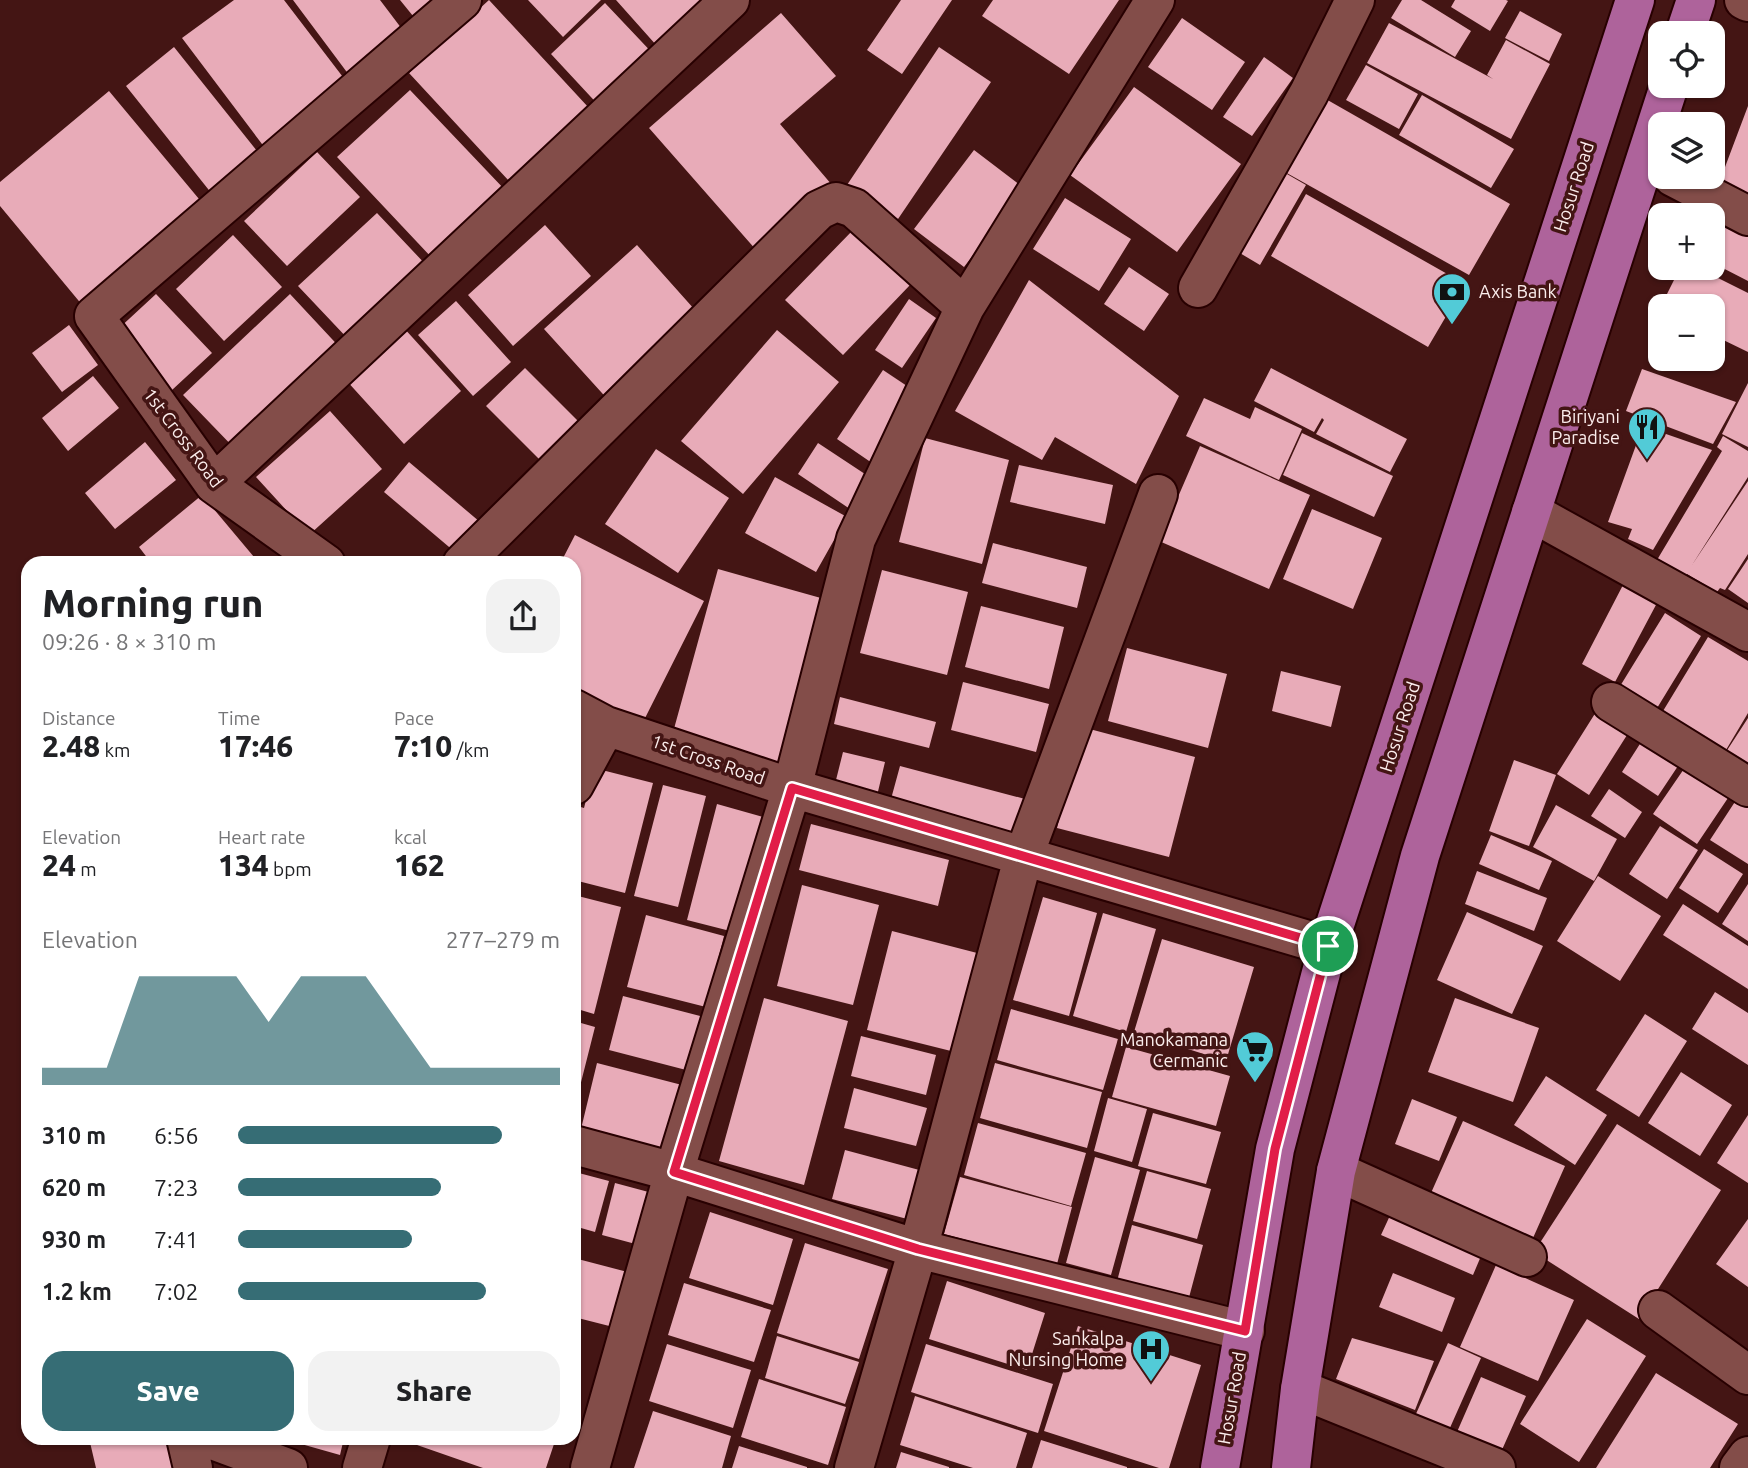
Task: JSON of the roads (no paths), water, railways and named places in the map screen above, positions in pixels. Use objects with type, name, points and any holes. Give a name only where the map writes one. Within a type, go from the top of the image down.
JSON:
[{"type":"main road","name":"Hosur Road","points":[[1220,1468],[1275,1149],[1328,946],[1635,0]]},
{"type":"main road","points":[[1689,21],[1696,0]]},
{"type":"main road","points":[[1291,1468],[1300,1389],[1336,1171],[1420,856],[1531,512],[1653,189]]},
{"type":"street","name":"1st Cross Road","points":[[315,556],[214,484],[94,316],[463,0]]},
{"type":"street","points":[[214,484],[730,0]]},
{"type":"street","points":[[590,1468],[674,1172],[792,788],[856,540],[965,307],[1155,0]]},
{"type":"street","points":[[1198,288],[1309,93],[1355,0]]},
{"type":"street","points":[[1697,189],[1748,215]]},
{"type":"street","points":[[470,556],[819,211],[836,202],[854,208],[965,307]]},
{"type":"street","points":[[854,1468],[918,1249],[1023,858],[1158,494]]},
{"type":"street","points":[[1531,512],[1748,632]]},
{"type":"street","points":[[1611,702],[1748,788]]},
{"type":"street","name":"1st Cross Road","points":[[590,717],[792,788],[1328,946]]},
{"type":"street","points":[[581,755],[590,717]]},
{"type":"street","points":[[581,1147],[674,1172],[918,1249],[1245,1331]]},
{"type":"street","points":[[1336,1171],[1527,1257]]},
{"type":"street","points":[[1658,1310],[1748,1375]]},
{"type":"street","points":[[1300,1389],[1496,1468]]},
{"type":"street","points":[[188,1445],[193,1468]]},
{"type":"street","points":[[226,1445],[288,1468]]},
{"type":"street","points":[[362,1468],[369,1445]]},
{"type":"street","points":[[1739,1468],[1748,1456]]},
{"type":"place","name":"Axis Bank","points":[[1452,326]]},
{"type":"place","name":"Biriyani Paradise","points":[[1647,461]]},
{"type":"place","name":"Manokamana Cermanic","points":[[1255,1084]]},
{"type":"place","name":"Sankalpa Nursing Home","points":[[1151,1383]]}]
